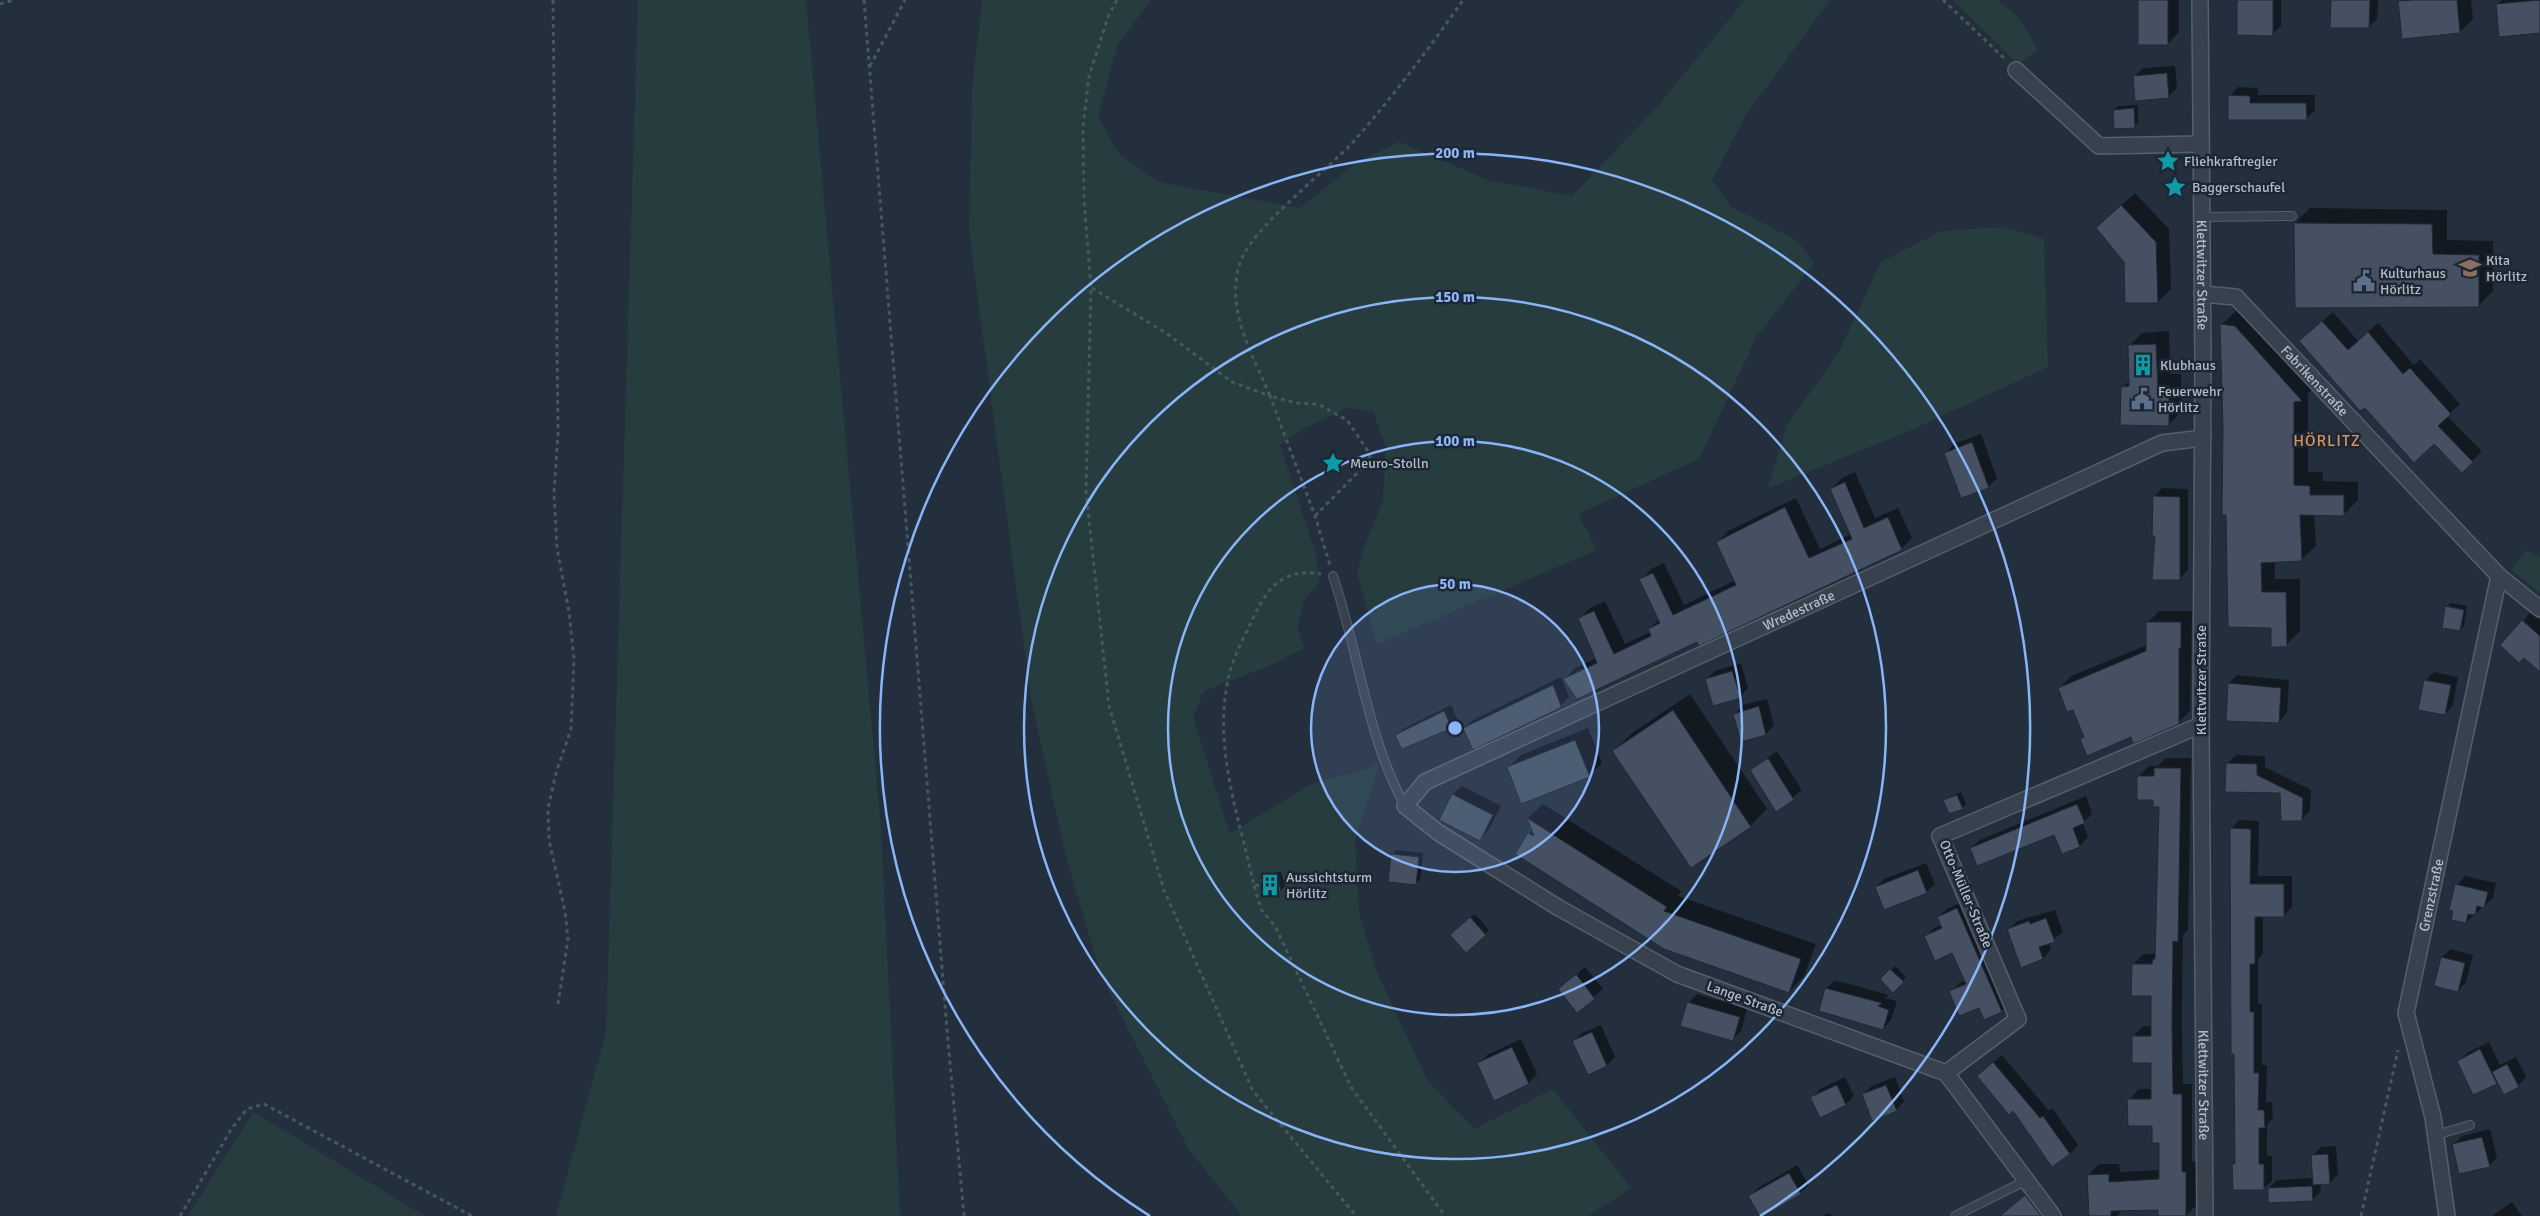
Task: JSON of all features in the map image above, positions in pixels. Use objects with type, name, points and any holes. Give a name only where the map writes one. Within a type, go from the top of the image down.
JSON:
[{"type":"street","name":"Klettwitzer Straße","points":[[2200,0],[2203,438],[2201,726],[2205,1216]]},
{"type":"street","points":[[2016,70],[2099,146],[2200,144]]},
{"type":"street","name":"Fabrikenstraße","points":[[2202,294],[2236,297],[2499,576],[2540,609]]},
{"type":"street","name":"Wredestraße","points":[[1404,806],[1425,782],[2162,443],[2203,438]]},
{"type":"street","name":"Grenzstraße","points":[[2447,1216],[2433,1117],[2406,1013],[2499,576]]},
{"type":"street","name":"Otto-Müller-Straße","points":[[1946,1073],[2018,1019],[1940,836],[2201,726]]},
{"type":"street","name":"Lange Straße","points":[[1404,806],[1439,833],[1558,908],[1677,974],[1946,1073]]},
{"type":"street","points":[[1946,1073],[2053,1216]]},
{"type":"lane","points":[[2201,217],[2292,216]]},
{"type":"lane","points":[[1333,576],[1390,779],[1404,806]]},
{"type":"lane","points":[[2436,1135],[2470,1125]]},
{"type":"lane","points":[[1955,1216],[2027,1180]]},
{"type":"path","points":[[0,4],[14,0]]},
{"type":"path","points":[[553,0],[558,433],[554,493],[558,548],[569,612],[574,659],[571,729],[556,773],[548,808],[549,840],[565,911],[568,939],[558,1004]]},
{"type":"path","points":[[864,0],[947,1030],[964,1216]]},
{"type":"path","points":[[870,67],[905,0]]},
{"type":"path","points":[[1117,0],[1108,14],[1089,76],[1083,128],[1084,200],[1091,288],[1086,491],[1109,706],[1164,890],[1253,1091],[1356,1216]]},
{"type":"path","points":[[1333,576],[1315,516],[1238,317],[1236,288],[1239,264],[1252,241],[1353,142],[1429,50],[1463,0]]},
{"type":"path","points":[[1943,0],[2016,70]]},
{"type":"path","points":[[1091,288],[1166,333],[1232,382],[1296,403],[1318,404],[1347,420],[1370,454],[1369,461],[1315,516]]},
{"type":"path","points":[[1304,573],[1277,581],[1266,594],[1238,650],[1228,678],[1224,700],[1226,765],[1254,886],[1262,912],[1275,926],[1351,1087],[1445,1216]]},
{"type":"path","points":[[1254,886],[1259,885]]},
{"type":"path","points":[[2361,1216],[2400,1042]]},
{"type":"path","points":[[180,1216],[232,1128],[247,1109],[264,1104],[472,1216]]},
{"type":"green space","points":[[638,0],[806,0],[881,828],[900,1216],[556,1216],[606,1032]]},
{"type":"green space","points":[[982,0],[1151,0],[1118,44],[1098,116],[1118,153],[1158,182],[1300,208],[1357,162],[1399,142],[1488,180],[1572,196],[1657,107],[1745,0],[1830,0],[1746,115],[1712,180],[1731,207],[1798,241],[1814,264],[1757,336],[1699,459],[1578,514],[1597,550],[1377,644],[1357,573],[1362,554],[1383,499],[1386,447],[1373,411],[1347,408],[1305,428],[1280,445],[1316,554],[1320,581],[1304,600],[1297,628],[1304,648],[1276,663],[1204,691],[1193,717],[1230,834],[1309,785],[1379,765],[1355,841],[1359,913],[1377,972],[1427,1080],[1474,1129],[1553,1089],[1631,1188],[1588,1216],[1242,1216],[1189,1150],[1100,973],[1065,853],[1031,699],[969,231],[972,90]]},
{"type":"green space","points":[[1953,0],[1998,0],[2017,16],[2038,50],[2018,64]]},
{"type":"green space","points":[[2004,227],[2044,239],[2048,367],[1907,432],[1768,488],[1787,425],[1839,352],[1881,262],[1941,231]]},
{"type":"green space","points":[[2527,550],[2540,557],[2540,593],[2511,570]]},
{"type":"green space","points":[[253,1112],[425,1216],[188,1216]]},
{"type":"building","points":[[2138,0],[2168,0],[2168,45],[2138,45]]},
{"type":"building","points":[[2237,0],[2273,0],[2273,36],[2237,35]]},
{"type":"building","points":[[2331,0],[2370,0],[2369,28],[2330,28]]},
{"type":"building","points":[[2457,0],[2460,33],[2402,39],[2398,1]]},
{"type":"building","points":[[2540,0],[2540,33],[2499,37],[2496,4]]},
{"type":"building","points":[[2167,73],[2169,98],[2135,101],[2133,76]]},
{"type":"building","points":[[2228,95],[2250,96],[2250,103],[2306,103],[2307,120],[2228,120]]},
{"type":"building","points":[[2134,108],[2135,128],[2114,129],[2113,110]]},
{"type":"building","points":[[2121,205],[2156,242],[2158,303],[2125,303],[2124,262],[2096,228]]},
{"type":"building","name":"Kulturhaus Hörlitz","points":[[2294,223],[2432,224],[2433,254],[2479,255],[2479,307],[2295,308]]},
{"type":"building","points":[[2322,321],[2348,350],[2368,332],[2403,374],[2410,368],[2451,414],[2438,426],[2473,462],[2462,473],[2434,444],[2414,463],[2365,408],[2360,411],[2299,341]]},
{"type":"building","points":[[2220,324],[2235,326],[2302,401],[2294,402],[2294,485],[2310,486],[2310,495],[2344,495],[2344,516],[2300,515],[2302,561],[2261,563],[2262,592],[2286,592],[2287,647],[2271,647],[2271,628],[2228,627],[2226,515],[2222,515],[2223,427]]},
{"type":"building","name":"Klubhaus","points":[[2156,344],[2158,387],[2169,386],[2169,426],[2120,425],[2121,387],[2129,386],[2128,345]]},
{"type":"building","points":[[1972,442],[1989,488],[1961,498],[1944,453]]},
{"type":"building","points":[[1845,482],[1864,528],[1888,517],[1902,550],[1699,646],[1697,642],[1577,699],[1563,679],[1597,663],[1578,618],[1594,611],[1614,654],[1651,636],[1648,629],[1660,623],[1639,579],[1653,573],[1673,615],[1736,585],[1716,542],[1785,507],[1809,558],[1852,539],[1830,489]]},
{"type":"building","points":[[2153,496],[2180,497],[2180,580],[2152,580],[2155,536],[2152,536]]},
{"type":"building","points":[[2445,606],[2464,610],[2460,631],[2442,628]]},
{"type":"building","points":[[2522,620],[2540,636],[2540,672],[2524,658],[2519,663],[2500,645]]},
{"type":"building","points":[[2146,622],[2181,622],[2179,724],[2133,744],[2131,737],[2087,756],[2080,739],[2084,737],[2073,710],[2067,712],[2058,688],[2146,651]]},
{"type":"building","points":[[1732,671],[1741,698],[1713,706],[1705,679]]},
{"type":"building","points":[[2424,680],[2451,685],[2445,715],[2418,710]]},
{"type":"building","points":[[2228,683],[2281,688],[2279,723],[2226,721]]},
{"type":"building","points":[[1553,685],[1561,706],[1560,708],[1473,750],[1463,728]]},
{"type":"building","points":[[1759,706],[1766,735],[1741,742],[1733,714]]},
{"type":"building","points":[[1673,710],[1751,827],[1691,868],[1612,751]]},
{"type":"building","points":[[1444,711],[1452,728],[1402,749],[1395,735]]},
{"type":"building","points":[[1575,740],[1590,777],[1521,804],[1507,767]]},
{"type":"building","points":[[1768,758],[1794,800],[1776,812],[1750,770]]},
{"type":"building","points":[[2226,763],[2257,764],[2257,775],[2303,798],[2302,821],[2281,821],[2280,793],[2225,792]]},
{"type":"building","points":[[2154,768],[2181,768],[2178,942],[2173,941],[2172,1026],[2173,1094],[2182,1094],[2182,1172],[2186,1172],[2186,1216],[2158,1216],[2158,1210],[2111,1211],[2111,1216],[2089,1216],[2087,1175],[2109,1174],[2109,1182],[2159,1179],[2159,1143],[2152,1143],[2152,1126],[2128,1126],[2127,1099],[2151,1099],[2151,1063],[2132,1063],[2132,1036],[2151,1036],[2151,996],[2131,996],[2132,964],[2152,964],[2153,959],[2155,959],[2159,807],[2153,807],[2153,800],[2137,800],[2137,776],[2154,776]]},
{"type":"building","points":[[1452,794],[1493,815],[1480,841],[1439,820]]},
{"type":"building","points":[[1957,795],[1963,809],[1949,814],[1943,800]]},
{"type":"building","points":[[2077,804],[2085,823],[2073,828],[2080,847],[2062,854],[2054,835],[1977,866],[1970,848]]},
{"type":"building","points":[[1527,818],[1667,907],[1664,911],[1801,959],[1789,993],[1664,949],[1515,854],[1528,833],[1534,836]]},
{"type":"building","points":[[2230,828],[2251,829],[2250,884],[2284,884],[2284,917],[2255,917],[2255,964],[2250,964],[2250,1012],[2254,1012],[2254,1073],[2259,1073],[2258,1110],[2264,1110],[2265,1128],[2259,1128],[2259,1164],[2264,1164],[2264,1190],[2233,1190],[2232,1164],[2235,1164],[2234,1054],[2231,1054]]},
{"type":"building","points":[[1391,854],[1419,857],[1416,885],[1388,882]]},
{"type":"building","points":[[1918,870],[1927,893],[1884,910],[1875,887]]},
{"type":"building","name":"Aussichtsturm Hörlitz","points":[[1277,874],[1281,891],[1263,895],[1259,879]]},
{"type":"building","points":[[2455,884],[2488,892],[2484,908],[2477,906],[2475,915],[2468,914],[2466,923],[2451,920],[2453,911],[2449,910]]},
{"type":"building","points":[[1957,908],[2002,1012],[1984,1020],[1979,1008],[1959,1016],[1949,991],[1966,984],[1952,953],[1935,961],[1924,936],[1942,928],[1937,917]]},
{"type":"building","points":[[1470,917],[1486,935],[1466,953],[1450,935]]},
{"type":"building","points":[[2046,918],[2055,942],[2039,947],[2043,959],[2021,968],[2007,929],[2029,921],[2030,924]]},
{"type":"building","points":[[2441,957],[2465,963],[2458,992],[2434,986]]},
{"type":"building","points":[[1890,969],[1904,982],[1893,993],[1880,979]]},
{"type":"building","points":[[1576,974],[1595,999],[1577,1013],[1558,989]]},
{"type":"building","points":[[1825,988],[1882,1003],[1878,1006],[1889,1010],[1883,1030],[1819,1011]]},
{"type":"building","points":[[1687,1002],[1740,1017],[1733,1041],[1680,1026]]},
{"type":"building","points":[[1592,1032],[1607,1066],[1588,1075],[1572,1041]]},
{"type":"building","points":[[1512,1047],[1529,1084],[1494,1101],[1477,1063]]},
{"type":"building","points":[[2480,1049],[2497,1084],[2473,1095],[2457,1061]]},
{"type":"building","points":[[1993,1062],[2040,1118],[2043,1116],[2070,1154],[2052,1167],[2013,1111],[2009,1115],[1977,1076]]},
{"type":"building","points":[[2507,1064],[2519,1087],[2504,1095],[2492,1072]]},
{"type":"building","points":[[1837,1085],[1846,1105],[1820,1118],[1810,1097]]},
{"type":"building","points":[[1886,1085],[1897,1111],[1872,1121],[1862,1094]]},
{"type":"building","points":[[2482,1137],[2490,1167],[2459,1174],[2452,1144]]},
{"type":"building","points":[[2328,1154],[2330,1184],[2313,1185],[2311,1155]]},
{"type":"building","points":[[1789,1173],[1801,1194],[1764,1216],[1760,1216],[1748,1196]]},
{"type":"building","points":[[2312,1186],[2313,1201],[2268,1203],[2268,1188]]},
{"type":"building","points":[[2025,1195],[2041,1216],[2000,1216]]},
{"type":"place","name":"Fliehkraftregler","points":[[2168,161]]},
{"type":"place","name":"Baggerschaufel","points":[[2175,187]]},
{"type":"place","name":"Kita Hörlitz","points":[[2470,268]]},
{"type":"place","name":"Kulturhaus Hörlitz","points":[[2364,281]]},
{"type":"place","name":"Klubhaus","points":[[2143,365]]},
{"type":"place","name":"Feuerwehr Hörlitz","points":[[2142,399]]},
{"type":"place","name":"Meuro-Stolln","points":[[1333,463]]},
{"type":"place","name":"Aussichtsturm Hörlitz","points":[[1270,885]]},
{"type":"district","name":"HÖRLITZ","points":[[2327,441]]}]
